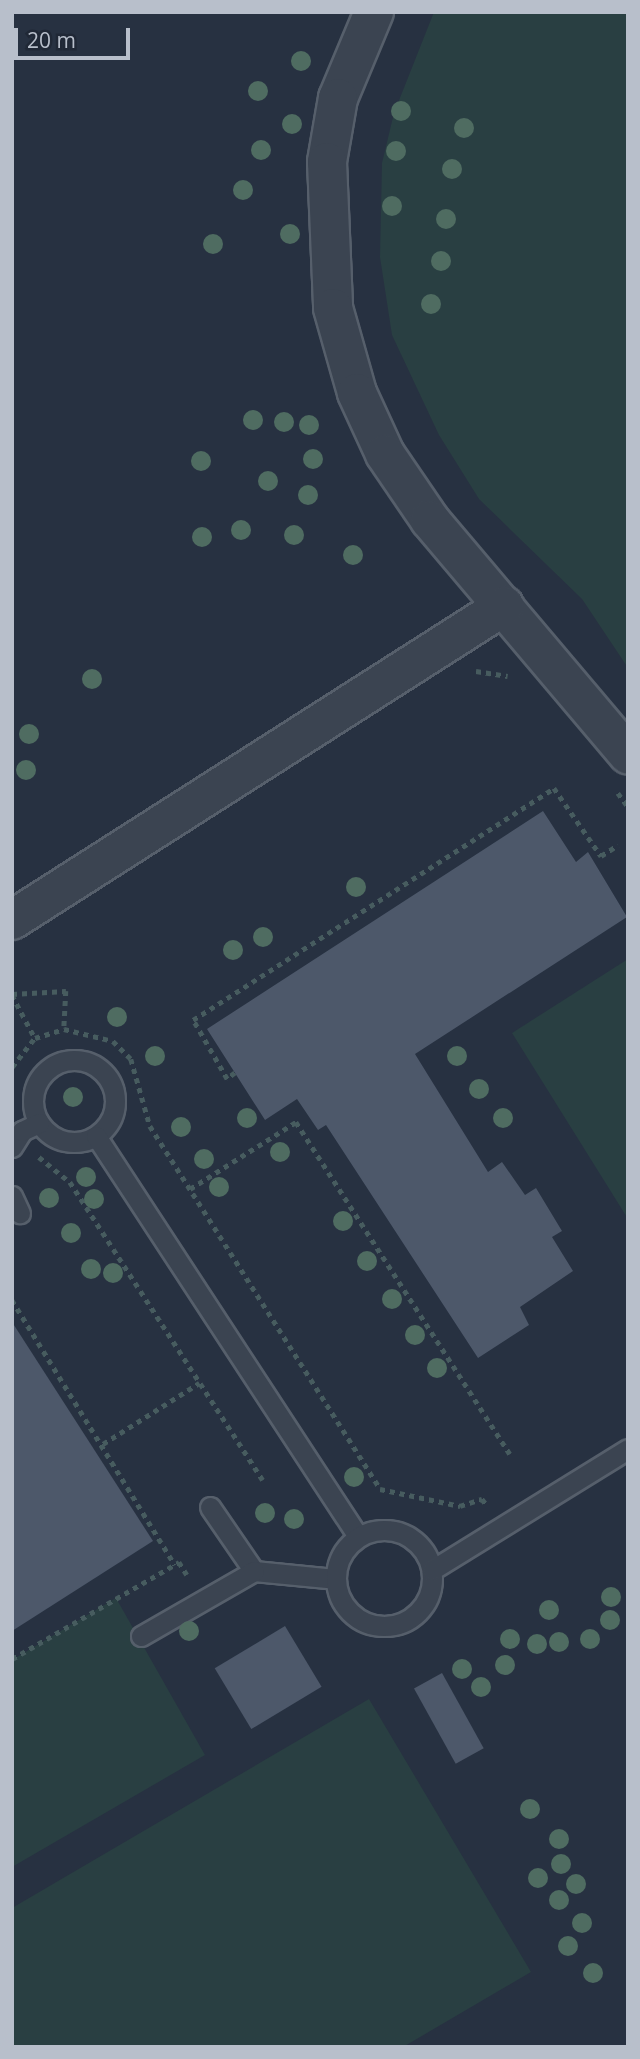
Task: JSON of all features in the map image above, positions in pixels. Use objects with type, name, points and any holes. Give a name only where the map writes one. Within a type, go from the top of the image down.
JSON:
[{"type":"street","points":[[374,12],[338,98],[327,162],[333,308],[357,393],[386,454],[430,520],[504,606],[621,771]]},
{"type":"street","points":[[12,920],[504,606]]},
{"type":"lane","points":[[85,1061],[107,1076],[115,1098],[114,1114],[96,1136],[60,1140],[39,1124],[33,1101],[39,1079],[59,1062],[85,1061]]},
{"type":"lane","points":[[13,1144],[39,1124]]},
{"type":"lane","points":[[96,1136],[359,1536]]},
{"type":"lane","points":[[432,1570],[628,1449]]},
{"type":"lane","points":[[210,1507],[254,1572]]},
{"type":"lane","points":[[381,1530],[404,1533],[417,1542],[432,1570],[422,1607],[389,1626],[373,1625],[346,1608],[335,1578],[338,1562],[359,1536],[381,1530]]},
{"type":"lane","points":[[141,1636],[254,1572],[335,1578]]},
{"type":"path","points":[[465,673],[515,678]]},
{"type":"path","points":[[621,771],[628,807]]},
{"type":"path","points":[[235,1073],[227,1079],[193,1020],[554,788],[601,856],[618,845]]},
{"type":"path","points":[[35,1038],[12,995],[66,991],[64,1029]]},
{"type":"path","points":[[12,1067],[35,1038],[64,1029],[113,1041],[131,1059],[150,1126],[380,1489],[460,1506],[482,1499],[502,1528]]},
{"type":"path","points":[[190,1189],[296,1122],[510,1454]]},
{"type":"path","points":[[13,1144],[66,1176],[263,1480]]},
{"type":"path","points":[[12,1300],[175,1565]]},
{"type":"path","points":[[103,1444],[200,1383]]},
{"type":"path","points":[[12,1659],[179,1562],[204,1600]]},
{"type":"green space","points":[[434,12],[628,12],[628,668],[582,599],[479,499],[439,435],[392,335],[380,257],[382,163],[394,113]]},
{"type":"green space","points":[[628,959],[628,1219],[512,1033]]},
{"type":"green space","points":[[116,1598],[205,1755],[12,1867],[12,1660]]},
{"type":"green space","points":[[369,1699],[531,1972],[403,2047],[12,2047],[12,1908]]},
{"type":"building","points":[[543,811],[576,862],[588,852],[627,917],[415,1054],[488,1172],[502,1162],[525,1195],[536,1188],[562,1231],[552,1237],[573,1271],[520,1307],[529,1325],[478,1358],[326,1125],[318,1130],[297,1099],[265,1120],[207,1029]]},
{"type":"building","points":[[12,1322],[153,1541],[12,1631]]},
{"type":"building","points":[[285,1626],[322,1687],[251,1729],[215,1668]]},
{"type":"building","points":[[442,1673],[484,1748],[456,1764],[414,1689]]}]
